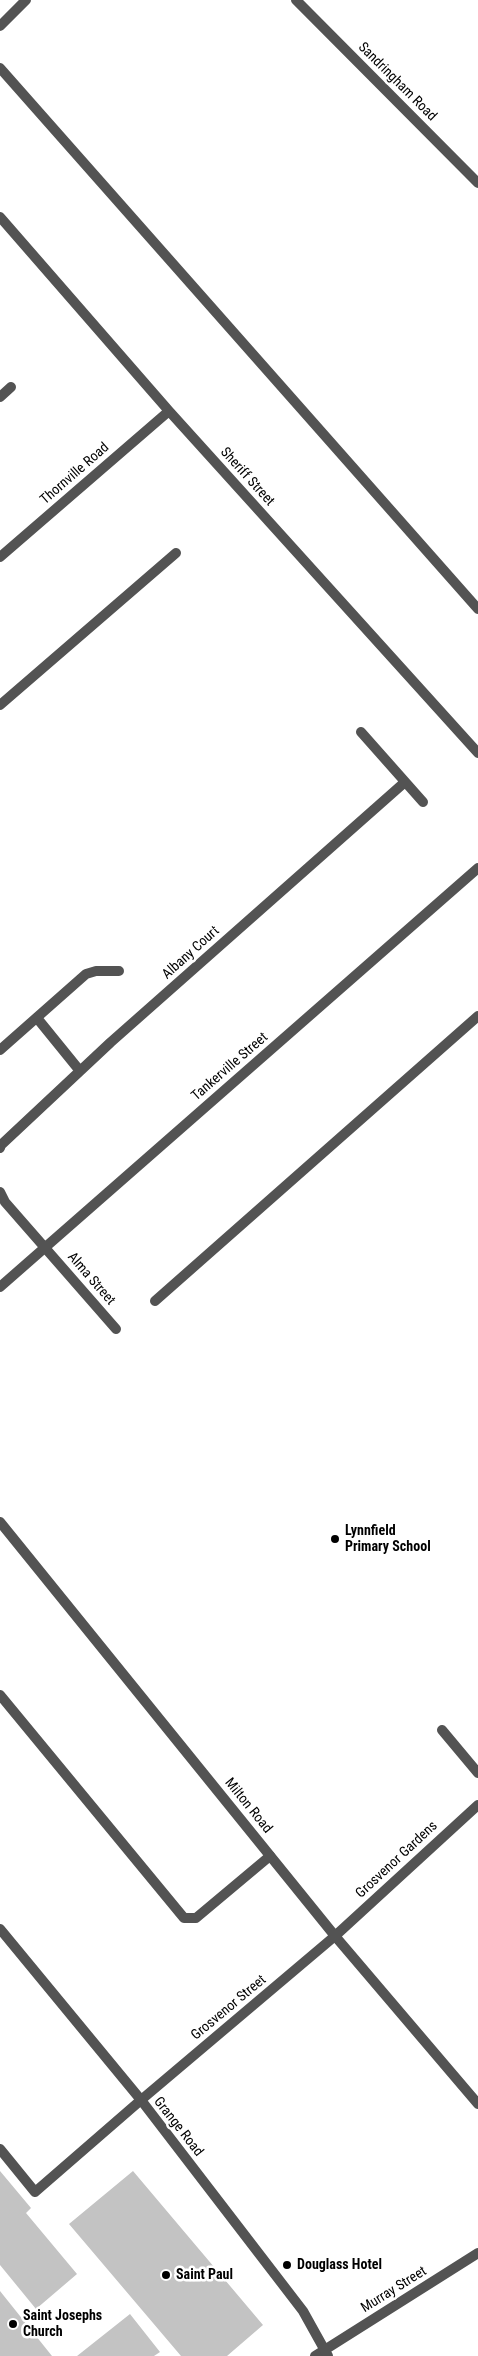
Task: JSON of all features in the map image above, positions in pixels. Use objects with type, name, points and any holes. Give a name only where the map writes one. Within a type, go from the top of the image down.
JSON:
[{"type":"street","points":[[0,26],[26,0]]},
{"type":"street","name":"Sandringham Road","points":[[296,0],[478,183]]},
{"type":"street","points":[[0,68],[478,609]]},
{"type":"street","name":"Sheriff Street","points":[[0,217],[169,411],[478,753]]},
{"type":"street","points":[[0,397],[11,387]]},
{"type":"street","name":"Thornville Road","points":[[0,557],[169,411]]},
{"type":"street","points":[[0,705],[176,554]]},
{"type":"street","points":[[361,732],[423,802]]},
{"type":"street","name":"Albany Court","points":[[0,1148],[1,1144],[80,1071],[405,782]]},
{"type":"street","name":"Tankerville Street","points":[[0,1287],[478,868]]},
{"type":"street","points":[[0,1050],[86,974],[96,971],[119,971]]},
{"type":"street","points":[[155,1300],[478,1016]]},
{"type":"street","points":[[37,1018],[80,1071]]},
{"type":"street","points":[[0,1192],[5,1202],[45,1248]]},
{"type":"street","name":"Alma Street","points":[[45,1248],[116,1329]]},
{"type":"street","name":"Milton Road","points":[[0,1522],[335,1936],[478,2104]]},
{"type":"street","points":[[0,1695],[184,1918],[196,1918],[270,1856]]},
{"type":"street","points":[[442,1730],[478,1773]]},
{"type":"street","name":"Grosvenor Gardens","points":[[335,1936],[478,1805]]},
{"type":"street","name":"Grange Road","points":[[0,1929],[141,2100],[303,2311],[326,2353]]},
{"type":"street","name":"Grosvenor Street","points":[[0,2149],[35,2192],[335,1936]]},
{"type":"street","name":"Murray Street","points":[[315,2356],[326,2353],[478,2253]]},
{"type":"building","points":[[0,2171],[31,2208],[26,2213],[77,2274],[36,2309],[0,2265]]},
{"type":"building","name":"Saint Paul","points":[[133,2171],[263,2325],[227,2356],[181,2356],[69,2224]]},
{"type":"building","name":"Saint Josephs Church","points":[[0,2291],[52,2356],[0,2356]]},
{"type":"building","points":[[130,2314],[160,2352],[154,2356],[77,2356]]},
{"type":"place","name":"Lynnfield Primary School","points":[[335,1539]]},
{"type":"place","name":"Douglass Hotel","points":[[287,2265]]},
{"type":"place","name":"Saint Paul","points":[[166,2275]]},
{"type":"place","name":"Saint Josephs Church","points":[[13,2324]]}]
